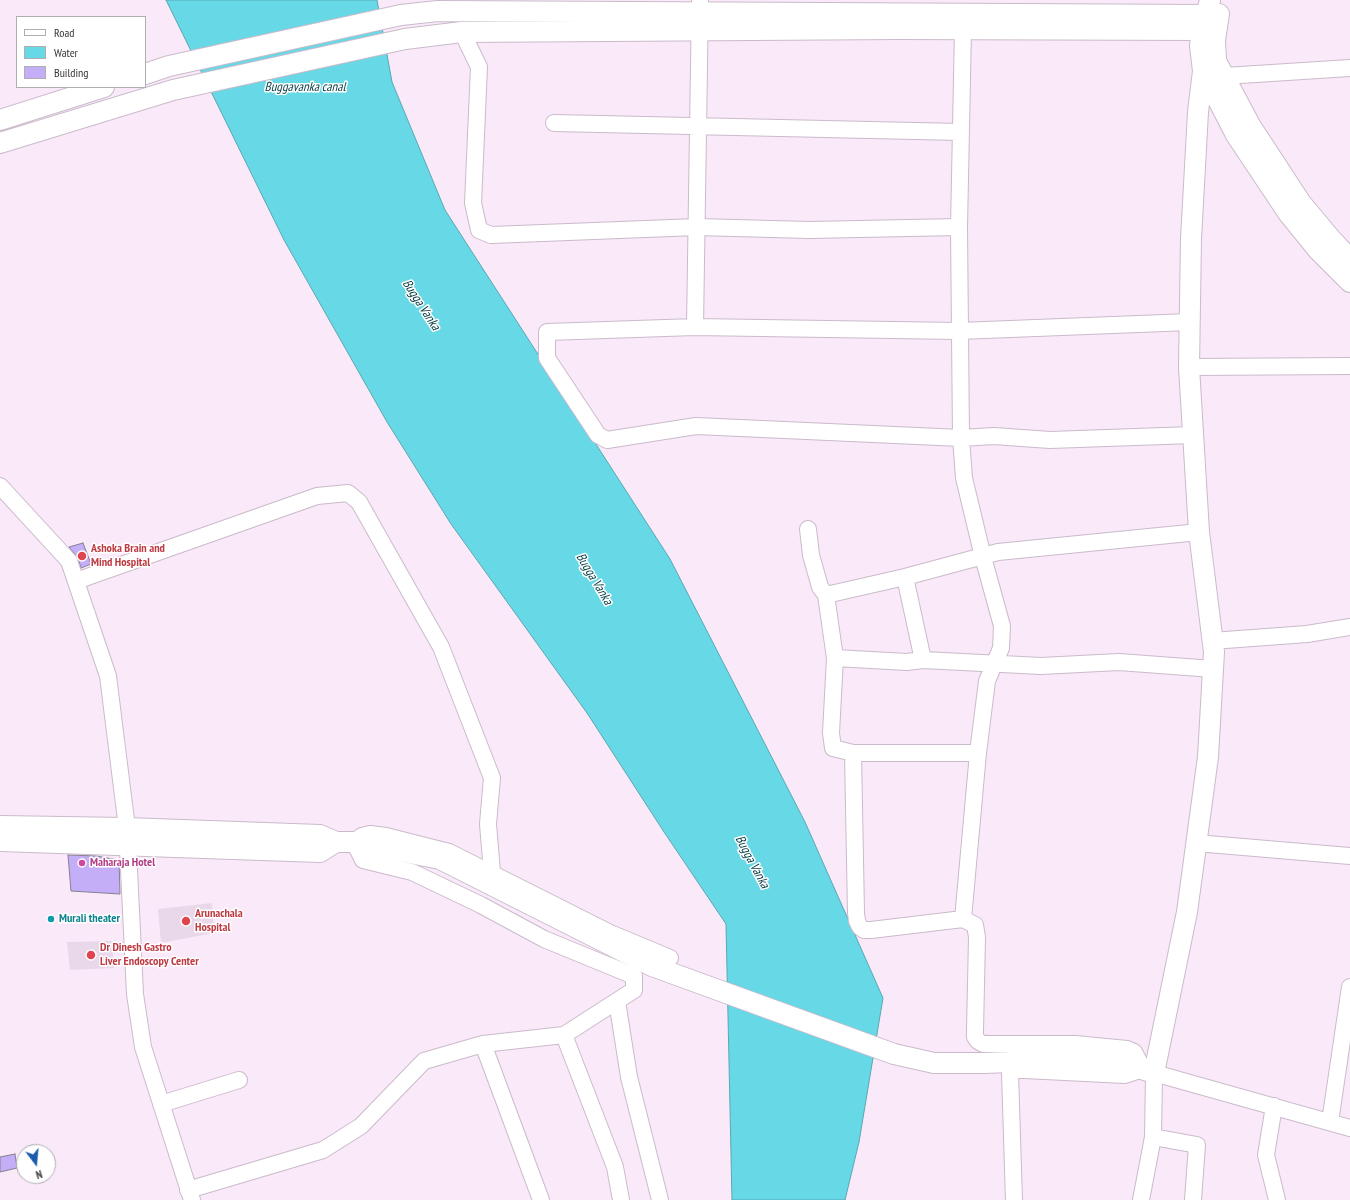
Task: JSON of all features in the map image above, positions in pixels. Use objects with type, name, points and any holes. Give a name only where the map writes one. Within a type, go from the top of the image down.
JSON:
[{"type":"main road","points":[[1222,0],[1215,40],[1216,61],[1250,125],[1301,203],[1331,239],[1350,258]]},
{"type":"main road","points":[[146,74],[169,66],[401,15],[438,11],[699,14],[1206,15]]},
{"type":"main road","points":[[4,142],[173,90],[406,39],[462,32],[699,14],[963,29],[1206,15]]},
{"type":"main road","points":[[0,841],[127,836],[320,835],[345,842],[440,859],[652,966],[894,1054],[934,1063],[1066,1060],[1132,1066],[1148,1071],[1187,912],[1208,757],[1214,652],[1198,532],[1189,367],[1191,239],[1198,112],[1203,71],[1200,46],[1206,15]]},
{"type":"main road","points":[[1203,71],[1236,135],[1288,213],[1318,250],[1350,282]]},
{"type":"main road","points":[[1,116],[100,88]]},
{"type":"main road","points":[[0,826],[127,836]]},
{"type":"street","points":[[695,327],[699,14]]},
{"type":"street","points":[[963,29],[959,227],[961,438],[964,478],[983,557],[1002,626],[1001,648],[987,681],[978,754],[963,919]]},
{"type":"street","points":[[462,32],[479,67],[473,203],[479,230],[491,235],[697,227],[809,230],[959,227]]},
{"type":"street","points":[[1225,76],[1350,68]]},
{"type":"street","points":[[1,116],[4,142]]},
{"type":"street","points":[[554,123],[961,132]]},
{"type":"street","points":[[1190,322],[960,331],[695,327],[547,332],[547,358],[598,435],[607,440],[696,426],[961,438],[994,436],[1050,440],[1193,435]]},
{"type":"street","points":[[1189,367],[1350,366]]},
{"type":"street","points":[[0,486],[69,561],[108,676],[127,836],[135,994],[143,1047],[190,1195],[323,1150],[361,1126],[424,1061],[483,1044],[564,1035],[634,990],[634,976],[544,939],[481,905],[412,872],[363,860],[345,842],[370,834],[386,836],[449,852],[492,872],[610,933],[670,958]]},
{"type":"street","points":[[76,581],[317,496],[348,493],[358,502],[441,647],[492,778],[488,824],[492,872]]},
{"type":"street","points":[[808,529],[811,555],[820,587],[826,595],[835,658],[832,733],[833,748],[854,753],[978,754]]},
{"type":"street","points":[[826,595],[905,577],[998,552],[1198,532]]},
{"type":"street","points":[[905,577],[923,660]]},
{"type":"street","points":[[1212,641],[1307,634],[1350,627]]},
{"type":"street","points":[[835,658],[907,662],[923,660],[1041,666],[1119,662],[1213,669]]},
{"type":"street","points":[[854,753],[856,913],[860,927],[864,930],[871,930],[963,919],[975,925],[977,937],[974,1031],[975,1037],[983,1044],[1075,1044],[1127,1049],[1134,1052],[1148,1071],[1153,1137],[1141,1200]]},
{"type":"street","points":[[1196,843],[1350,856]]},
{"type":"street","points":[[1330,1122],[1350,988]]},
{"type":"street","points":[[617,1001],[628,1077],[660,1200]]},
{"type":"street","points":[[564,1035],[615,1167],[621,1200]]},
{"type":"street","points":[[483,1044],[541,1200]]},
{"type":"street","points":[[1014,1200],[1010,1073],[1017,1070],[1125,1075],[1148,1071],[1350,1128]]},
{"type":"street","points":[[161,1104],[239,1080]]},
{"type":"street","points":[[1274,1106],[1266,1155],[1277,1200]]},
{"type":"street","points":[[1153,1137],[1197,1145],[1193,1200]]},
{"type":"shaded area","name":"Arunachala Hospital","points":[[212,903],[214,933],[161,943],[158,909]]},
{"type":"shaded area","name":"Dr Dinesh Gastro Liver Endoscopy Center","points":[[112,941],[114,968],[70,970],[67,942]]},
{"type":"water","name":"Buggavanka canal","points":[[166,0],[377,0],[392,82],[445,210],[670,559],[805,822],[883,998],[859,1142],[845,1200],[732,1200],[726,924],[587,713],[451,524],[387,422],[284,240]]},
{"type":"building","points":[[83,543],[91,564],[81,568],[78,558],[69,547]]},
{"type":"building","points":[[68,855],[96,856],[119,860],[120,894],[71,891]]},
{"type":"building","points":[[15,1154],[16,1168],[0,1172],[0,1157]]},
{"type":"place","name":"Ashoka Brain and Mind Hospital","points":[[82,556]]},
{"type":"place","name":"Maharaja Hotel","points":[[82,863]]},
{"type":"place","name":"Murali theater","points":[[51,919]]},
{"type":"place","name":"Arunachala Hospital","points":[[186,921]]},
{"type":"place","name":"Dr Dinesh Gastro Liver Endoscopy Center","points":[[91,955]]},
{"type":"water label","name":"Bugga Vanka","points":[[421,305]]},
{"type":"water label","name":"Bugga Vanka","points":[[594,579]]},
{"type":"water label","name":"Bugga Vanka","points":[[752,862]]}]
